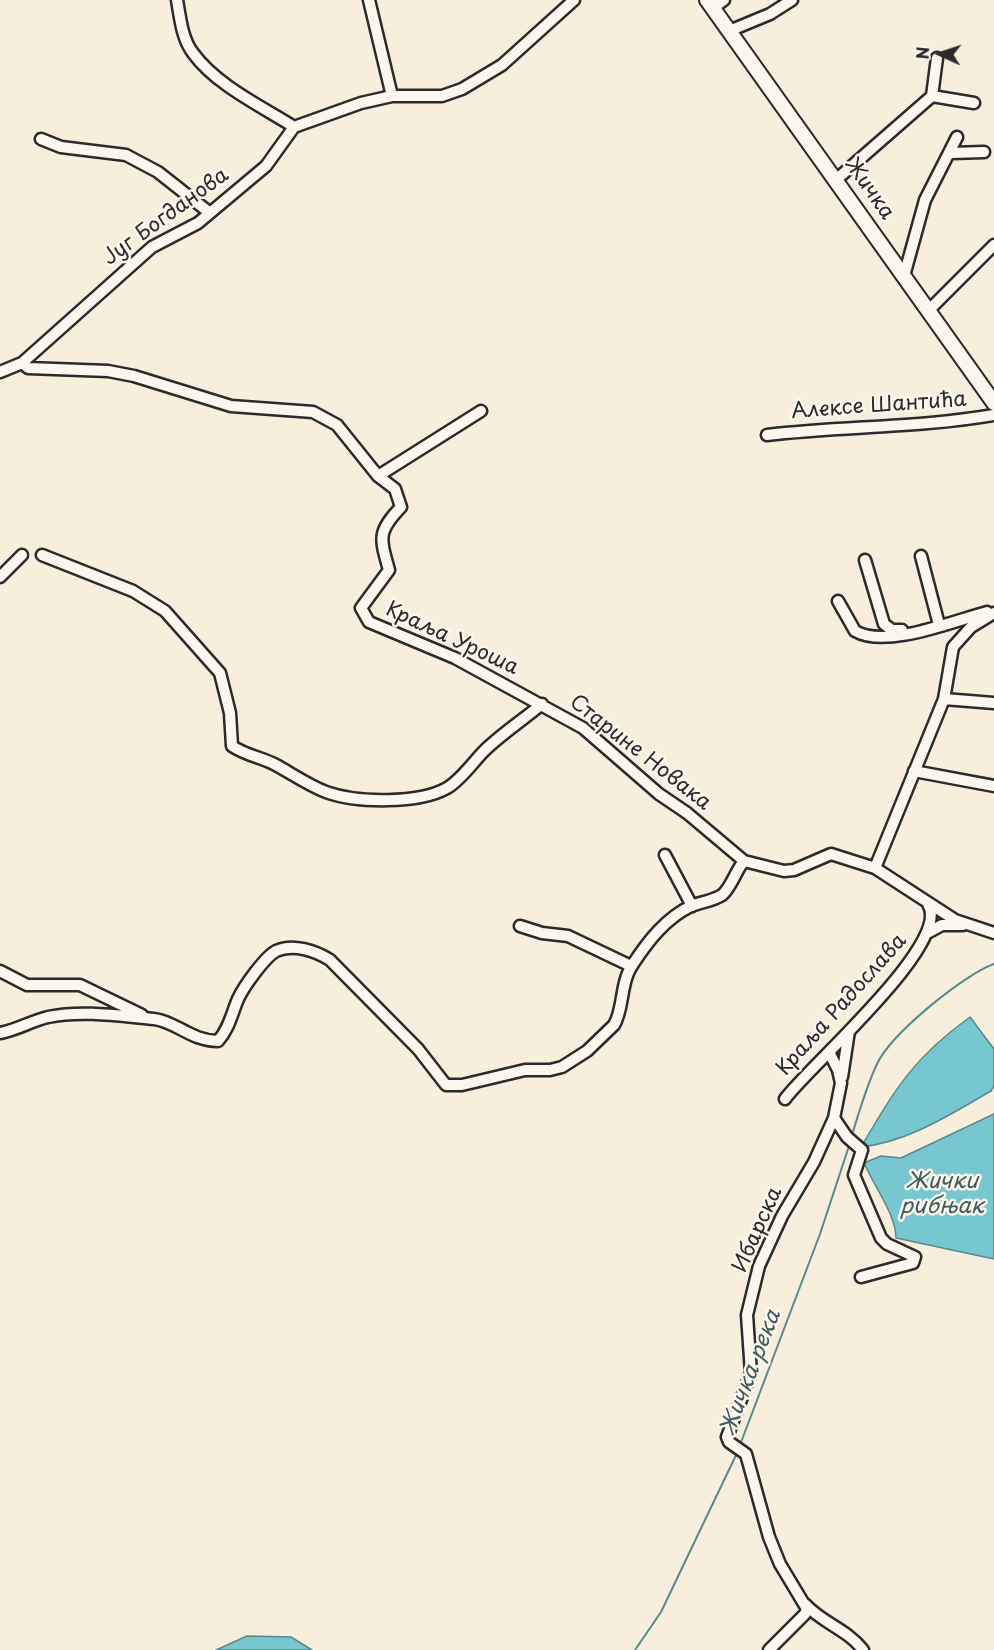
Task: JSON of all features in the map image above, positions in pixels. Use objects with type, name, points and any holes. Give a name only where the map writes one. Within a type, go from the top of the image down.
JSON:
[{"type":"main road","name":"Жичка","points":[[714,3],[729,31],[837,179],[994,403]]},
{"type":"street","points":[[177,0],[181,25],[192,53],[218,77],[294,127],[361,102],[392,96],[442,96],[462,89],[502,65],[574,0]]},
{"type":"street","points":[[369,0],[392,96]]},
{"type":"street","points":[[729,31],[770,14],[792,0]]},
{"type":"street","points":[[837,179],[932,96],[937,58]]},
{"type":"street","points":[[932,96],[974,103]]},
{"type":"street","name":"Југ Богданова","points":[[0,372],[21,363],[152,247],[198,223],[210,213],[266,166],[294,127]]},
{"type":"street","points":[[904,276],[925,200],[951,153],[957,137]]},
{"type":"street","points":[[40,139],[62,147],[126,155],[158,172],[210,213]]},
{"type":"street","points":[[951,153],[984,152]]},
{"type":"street","points":[[928,311],[994,245]]},
{"type":"street","name":"Краља Уроша","points":[[21,363],[28,368],[108,371],[134,376],[231,406],[313,412],[337,425],[378,476],[396,489],[401,507],[385,524],[380,540],[389,570],[361,608],[369,622],[455,658],[542,704]]},
{"type":"street","points":[[378,476],[481,411]]},
{"type":"street","name":"Алексе Шантића","points":[[767,435],[815,429],[937,424],[994,416]]},
{"type":"street","points":[[0,577],[22,555]]},
{"type":"street","name":"Старине Новака","points":[[42,555],[133,591],[165,611],[222,677],[230,713],[232,746],[244,754],[273,764],[325,792],[341,796],[397,800],[415,800],[430,796],[449,787],[487,748],[542,704],[583,728],[659,794],[687,813],[744,861],[784,871],[794,870],[831,854],[875,868],[966,925]]},
{"type":"street","points":[[921,556],[938,621]]},
{"type":"street","points":[[865,560],[884,624],[888,628],[905,630],[958,616],[964,618]]},
{"type":"street","points":[[838,601],[855,631],[871,636],[918,632],[964,618],[994,612]]},
{"type":"street","points":[[875,868],[944,699],[953,647],[970,627],[994,612]]},
{"type":"street","points":[[944,699],[994,703]]},
{"type":"street","points":[[914,771],[994,786]]},
{"type":"street","points":[[665,855],[692,906]]},
{"type":"street","points":[[0,971],[27,985],[80,986],[130,1011],[157,1019],[186,1035],[218,1041],[226,1033],[240,996],[254,974],[276,951],[297,948],[319,953],[330,960],[418,1049],[446,1085],[462,1085],[525,1070],[550,1070],[575,1060],[587,1051],[618,1018],[619,999],[631,966],[666,922],[692,906],[724,894],[744,861]]},
{"type":"street","name":"Краља Радослава","points":[[785,1099],[796,1083],[849,1031],[915,956],[929,932],[933,911],[927,902]]},
{"type":"street","points":[[929,932],[942,926],[966,925],[994,933]]},
{"type":"street","points":[[520,926],[542,933],[568,936],[631,966]]},
{"type":"street","points":[[0,1032],[17,1030],[45,1018],[62,1015],[92,1014],[157,1019]]},
{"type":"street","name":"Ибарска","points":[[805,1603],[792,1588],[780,1564],[760,1511],[748,1458],[728,1440],[751,1373],[747,1315],[759,1266],[782,1216],[814,1161],[834,1118],[849,1031]]},
{"type":"street","points":[[829,1052],[838,1070],[841,1083]]},
{"type":"street","points":[[834,1118],[850,1141],[862,1150],[855,1170],[855,1179],[879,1227],[881,1238],[887,1244],[915,1257],[913,1263],[861,1277]]},
{"type":"street","points":[[769,1650],[806,1614],[805,1603]]},
{"type":"street","points":[[805,1603],[817,1615],[851,1635],[862,1650]]},
{"type":"water","name":"Жички рибњак","points":[[970,1017],[994,1049],[994,1086],[991,1091],[929,1126],[896,1139],[861,1147],[907,1075],[934,1046]]},
{"type":"water","name":"Жички рибњак","points":[[994,1114],[994,1259],[896,1238],[889,1210],[864,1163],[881,1156],[901,1158]]},
{"type":"water","points":[[247,1636],[291,1637],[312,1650],[216,1650]]},
{"type":"waterway","points":[[851,1138],[877,1064],[897,1037],[947,993],[994,964]]},
{"type":"waterway","name":"Жичка река","points":[[740,1445],[820,1234],[850,1143]]},
{"type":"waterway","name":"Жичка река","points":[[635,1650],[661,1612],[737,1453]]}]
